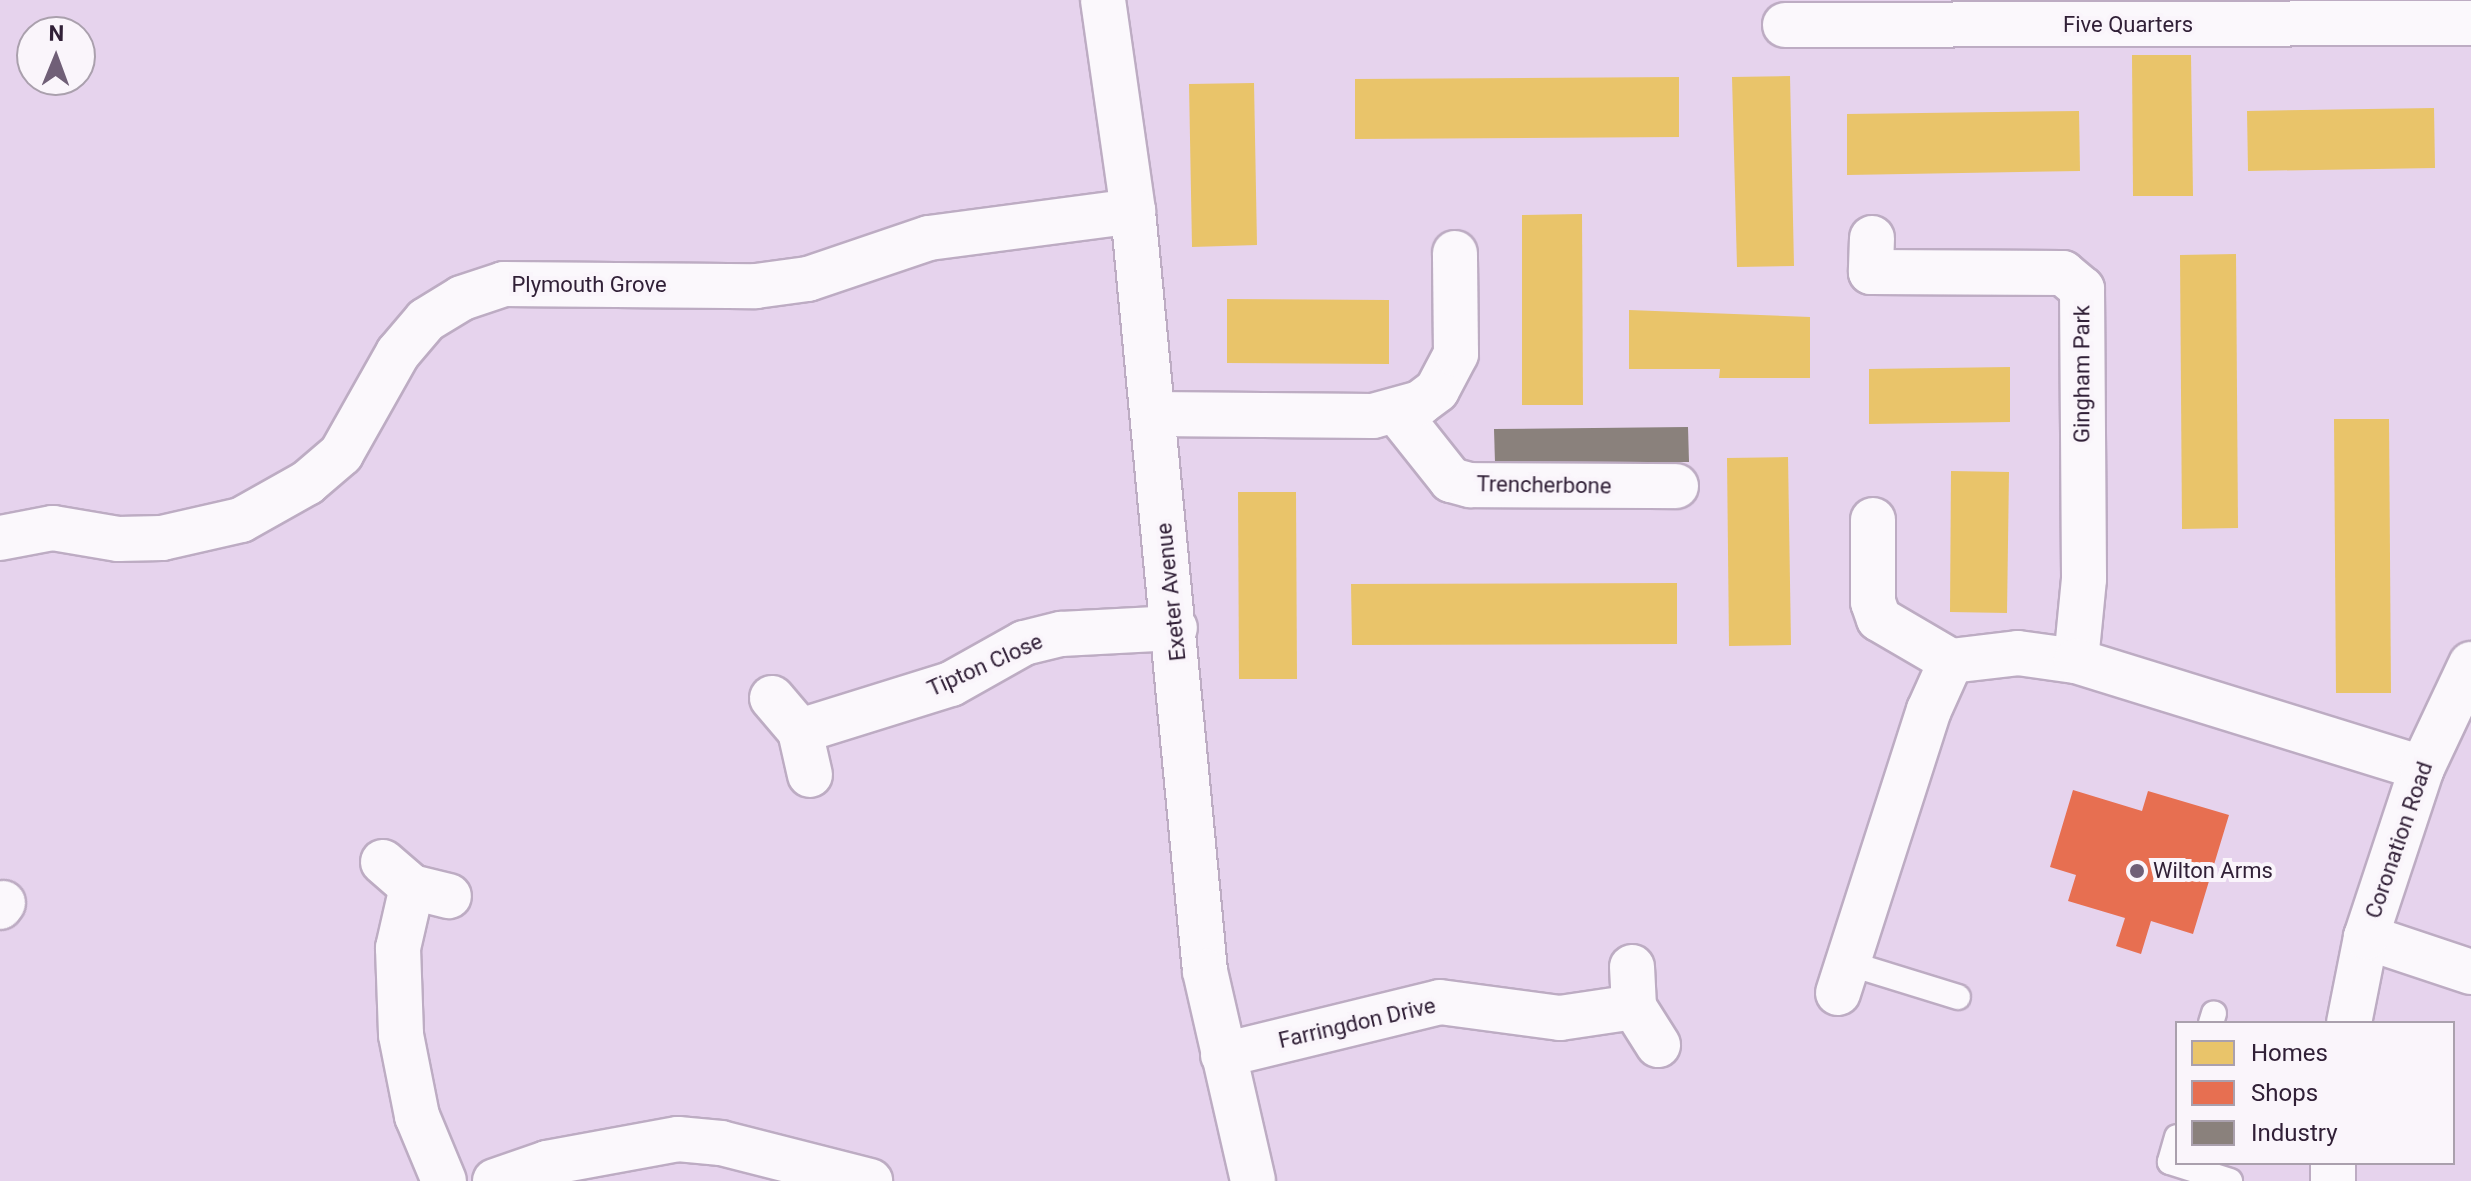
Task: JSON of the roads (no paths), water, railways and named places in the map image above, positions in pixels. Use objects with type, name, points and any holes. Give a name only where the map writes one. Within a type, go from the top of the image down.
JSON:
[{"type":"street","name":"Exeter Avenue","points":[[1103,0],[1133,211],[1175,628],[1205,971],[1253,1181]]},
{"type":"street","name":"Five Quarters","points":[[1785,25],[2471,23]]},
{"type":"street","name":"Plymouth Grove","points":[[0,538],[53,528],[118,539],[162,538],[241,520],[307,483],[341,454],[398,353],[426,320],[462,298],[504,284],[756,286],[808,279],[929,238],[1133,211]]},
{"type":"street","name":"Gingham Park","points":[[1872,238],[1871,272],[2063,273],[2082,289],[2084,579],[2076,661]]},
{"type":"street","points":[[1153,414],[1373,416],[1397,412],[1425,399],[1449,374],[1457,332],[1455,253]]},
{"type":"street","name":"Trencherbone","points":[[1397,412],[1451,480],[1470,485],[1676,486]]},
{"type":"street","points":[[1873,520],[1873,602],[1879,619],[1951,661],[2018,653],[2076,661],[2422,768]]},
{"type":"street","name":"Tipton Close","points":[[800,731],[846,713],[951,684],[1024,643],[1061,634],[1175,628]]},
{"type":"street","points":[[1843,978],[1929,710],[1951,661]]},
{"type":"street","name":"Coronation Road","points":[[2349,1021],[2366,937],[2422,768],[2471,664]]},
{"type":"street","points":[[772,698],[800,731],[810,775]]},
{"type":"street","points":[[415,882],[398,948],[401,1035],[417,1116],[444,1181]]},
{"type":"street","points":[[2366,937],[2471,972]]},
{"type":"street","name":"Farringdon Drive","points":[[1223,1055],[1440,1002],[1560,1018],[1633,987],[1658,1045]]},
{"type":"street","points":[[495,1181],[547,1163],[678,1139],[721,1143],[851,1178]]},
{"type":"lane","points":[[1843,978],[1958,997]]},
{"type":"lane","points":[[2175,1144],[2170,1162],[2175,1164]]},
{"type":"lane","points":[[2179,1165],[2230,1181]]},
{"type":"place","name":"Wilton Arms","points":[[2137,871]]}]
